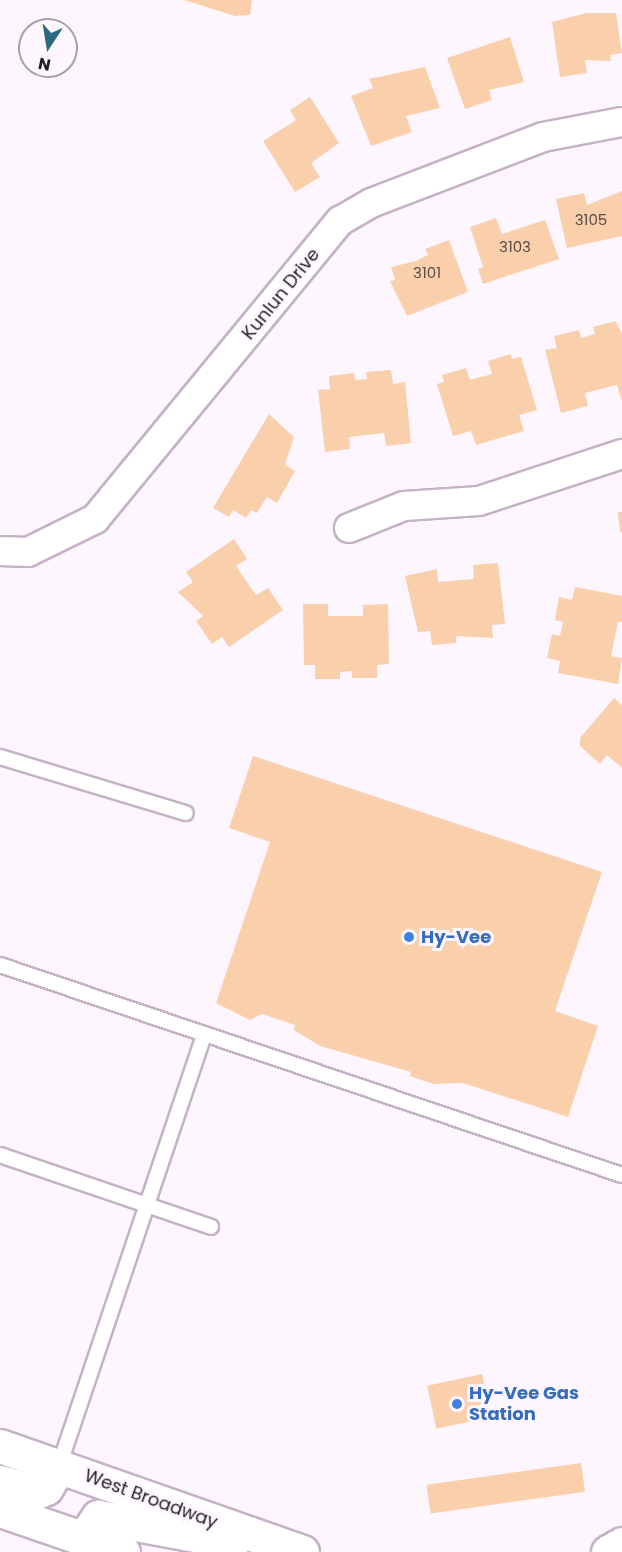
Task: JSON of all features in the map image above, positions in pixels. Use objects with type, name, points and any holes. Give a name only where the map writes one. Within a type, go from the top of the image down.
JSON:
[{"type":"main road","name":"West Broadway","points":[[0,1446],[295,1550]]},
{"type":"main road","points":[[0,1482],[37,1492],[46,1488],[59,1466]]},
{"type":"main road","points":[[0,1510],[81,1545],[123,1552]]},
{"type":"main road","points":[[81,1545],[98,1517],[182,1536],[295,1550]]},
{"type":"main road","points":[[608,1552],[622,1544]]},
{"type":"street","name":"Kunlun Drive","points":[[0,551],[28,552],[95,519],[340,221],[371,203],[543,137],[622,122]]},
{"type":"street","points":[[349,528],[404,506],[479,501],[622,453]]},
{"type":"lane","points":[[0,757],[186,813]]},
{"type":"lane","points":[[0,965],[622,1175]]},
{"type":"lane","points":[[59,1466],[204,1034]]},
{"type":"lane","points":[[0,1155],[211,1227]]},
{"type":"building","points":[[184,0],[252,0],[250,15],[235,16]]},
{"type":"building","points":[[586,13],[616,13],[622,53],[610,55],[611,61],[585,60],[587,73],[560,77],[552,22]]},
{"type":"building","points":[[510,37],[524,82],[489,90],[492,100],[465,109],[447,58]]},
{"type":"building","points":[[425,67],[440,108],[406,116],[412,132],[371,146],[351,96],[373,88],[369,79]]},
{"type":"building","points":[[310,97],[339,143],[311,163],[320,177],[295,192],[263,141],[296,120],[290,110]]},
{"type":"building","points":[[622,191],[622,236],[567,248],[556,199],[584,193],[587,205]]},
{"type":"building","points":[[496,218],[502,234],[545,220],[559,259],[483,284],[478,269],[483,267],[470,227]]},
{"type":"building","points":[[449,240],[468,292],[407,316],[390,281],[395,280],[391,267],[416,261],[428,255],[425,249]]},
{"type":"building","points":[[615,321],[622,333],[622,401],[617,385],[585,393],[588,406],[561,413],[545,350],[557,348],[554,336],[579,330],[581,338],[595,334],[593,327]]},
{"type":"building","points":[[511,354],[512,359],[521,357],[537,410],[519,415],[524,431],[476,445],[471,431],[453,436],[437,384],[444,382],[442,375],[466,368],[470,380],[492,374],[488,361]]},
{"type":"building","points":[[391,370],[393,384],[405,382],[411,443],[386,446],[384,433],[349,437],[350,449],[325,452],[318,390],[330,389],[329,376],[354,373],[355,380],[367,379],[366,372]]},
{"type":"building","points":[[269,414],[294,437],[285,465],[295,471],[277,503],[267,497],[257,513],[251,510],[246,518],[233,510],[229,517],[213,508]]},
{"type":"building","points":[[618,512],[622,512],[622,532],[620,532]]},
{"type":"building","points":[[234,539],[247,559],[236,566],[256,595],[268,588],[283,610],[229,647],[222,637],[212,644],[196,621],[203,616],[178,592],[193,582],[186,572]]},
{"type":"building","points":[[498,563],[505,624],[492,625],[493,638],[456,636],[456,643],[432,645],[430,631],[418,632],[405,576],[437,569],[438,582],[474,579],[473,565]]},
{"type":"building","points":[[575,587],[622,596],[622,622],[618,622],[611,656],[622,658],[618,684],[558,673],[560,661],[547,658],[552,634],[560,636],[563,622],[555,620],[559,597],[572,600]]},
{"type":"building","points":[[303,604],[328,604],[328,616],[363,616],[363,605],[388,604],[389,664],[377,665],[377,678],[352,678],[352,671],[340,672],[340,679],[315,679],[315,665],[304,665]]},
{"type":"building","points":[[614,698],[622,705],[622,768],[607,755],[600,764],[580,746],[580,738]]},
{"type":"building","name":"Hy-Vee","points":[[253,756],[602,872],[555,1011],[598,1026],[568,1117],[463,1083],[433,1084],[410,1076],[411,1072],[320,1046],[294,1030],[295,1025],[262,1014],[250,1020],[216,1003],[270,842],[229,828]]},
{"type":"building","points":[[482,1374],[491,1417],[436,1429],[427,1386]]},
{"type":"building","name":"Hy-Vee Gas Station","points":[[581,1463],[585,1492],[431,1513],[427,1485]]},
{"type":"place","name":"Hy-Vee","points":[[409,937]]},
{"type":"place","name":"Hy-Vee Gas Station","points":[[457,1404]]}]
